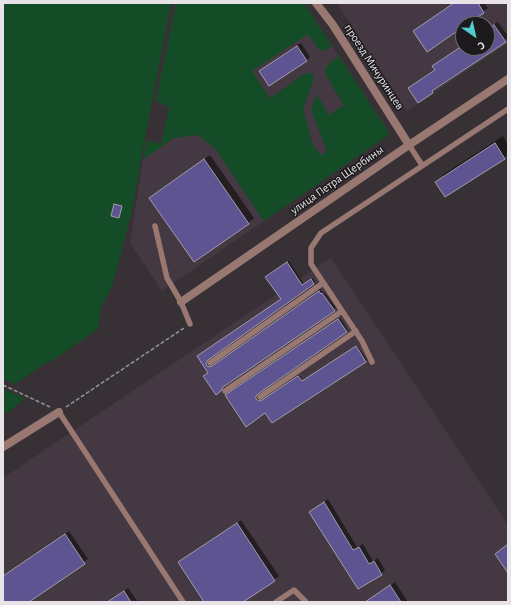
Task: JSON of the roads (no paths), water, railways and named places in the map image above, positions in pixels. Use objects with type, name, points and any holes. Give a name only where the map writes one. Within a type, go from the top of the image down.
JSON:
[{"type":"street","name":"проезд Мичуринцев","points":[[316,3],[333,25],[409,145]]},
{"type":"street","name":"улица Петра Щербины","points":[[182,302],[409,145],[508,79]]},
{"type":"street","points":[[3,448],[59,412]]},
{"type":"lane","points":[[372,362],[356,331],[311,264],[310,248],[321,233],[508,109]]},
{"type":"lane","points":[[409,145],[422,165]]},
{"type":"lane","points":[[155,226],[167,278],[182,302],[190,324]]},
{"type":"lane","points":[[210,363],[323,283]]},
{"type":"lane","points":[[226,391],[342,311]]},
{"type":"lane","points":[[260,397],[356,331]]},
{"type":"lane","points":[[59,412],[183,602]]},
{"type":"lane","points":[[276,602],[294,590],[306,602]]}]
